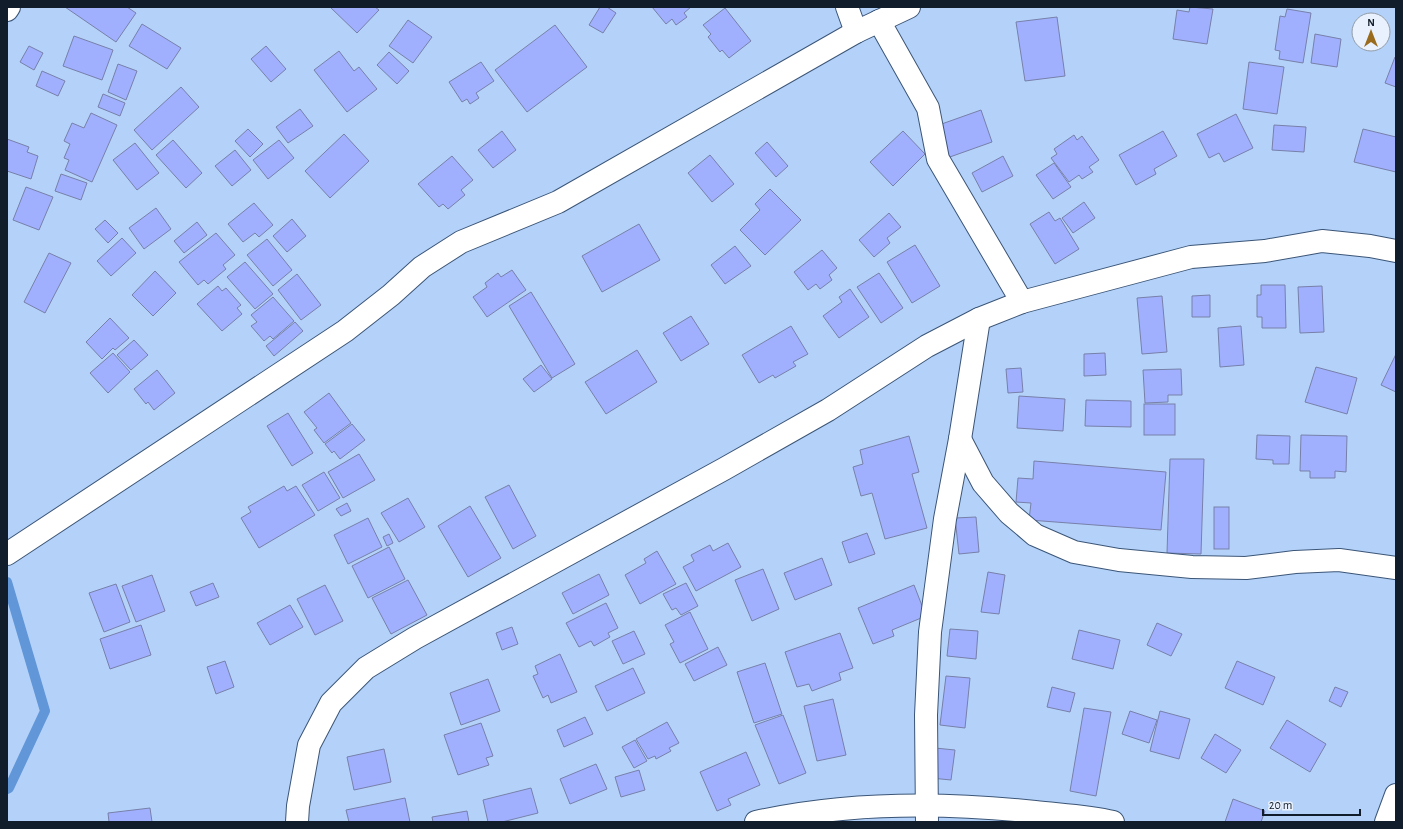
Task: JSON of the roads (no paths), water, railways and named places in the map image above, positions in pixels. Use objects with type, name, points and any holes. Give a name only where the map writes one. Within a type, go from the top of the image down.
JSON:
[{"type":"street","points":[[847,7],[856,32]]},
{"type":"street","points":[[7,554],[345,331],[391,295],[422,267],[461,242],[558,202],[856,32],[909,7]]},
{"type":"street","points":[[879,21],[928,108],[938,159],[1022,302]]},
{"type":"street","points":[[297,822],[298,806],[309,745],[331,703],[366,668],[415,638],[828,410],[927,346],[979,319],[1022,302],[1191,257],[1265,251],[1322,241],[1370,246],[1396,251]]},
{"type":"street","points":[[927,814],[926,715],[930,632],[944,519],[960,439],[979,319]]},
{"type":"street","points":[[960,439],[983,483],[1009,513],[1035,535],[1074,552],[1119,560],[1192,567],[1246,568],[1296,562],[1339,560],[1396,568]]},
{"type":"street","points":[[1386,822],[1396,795]]},
{"type":"street","points":[[756,822],[790,814],[869,806],[927,814],[1002,808],[1095,818],[1113,822]]},
{"type":"waterway","points":[[7,582],[45,711],[9,788],[7,789]]}]
